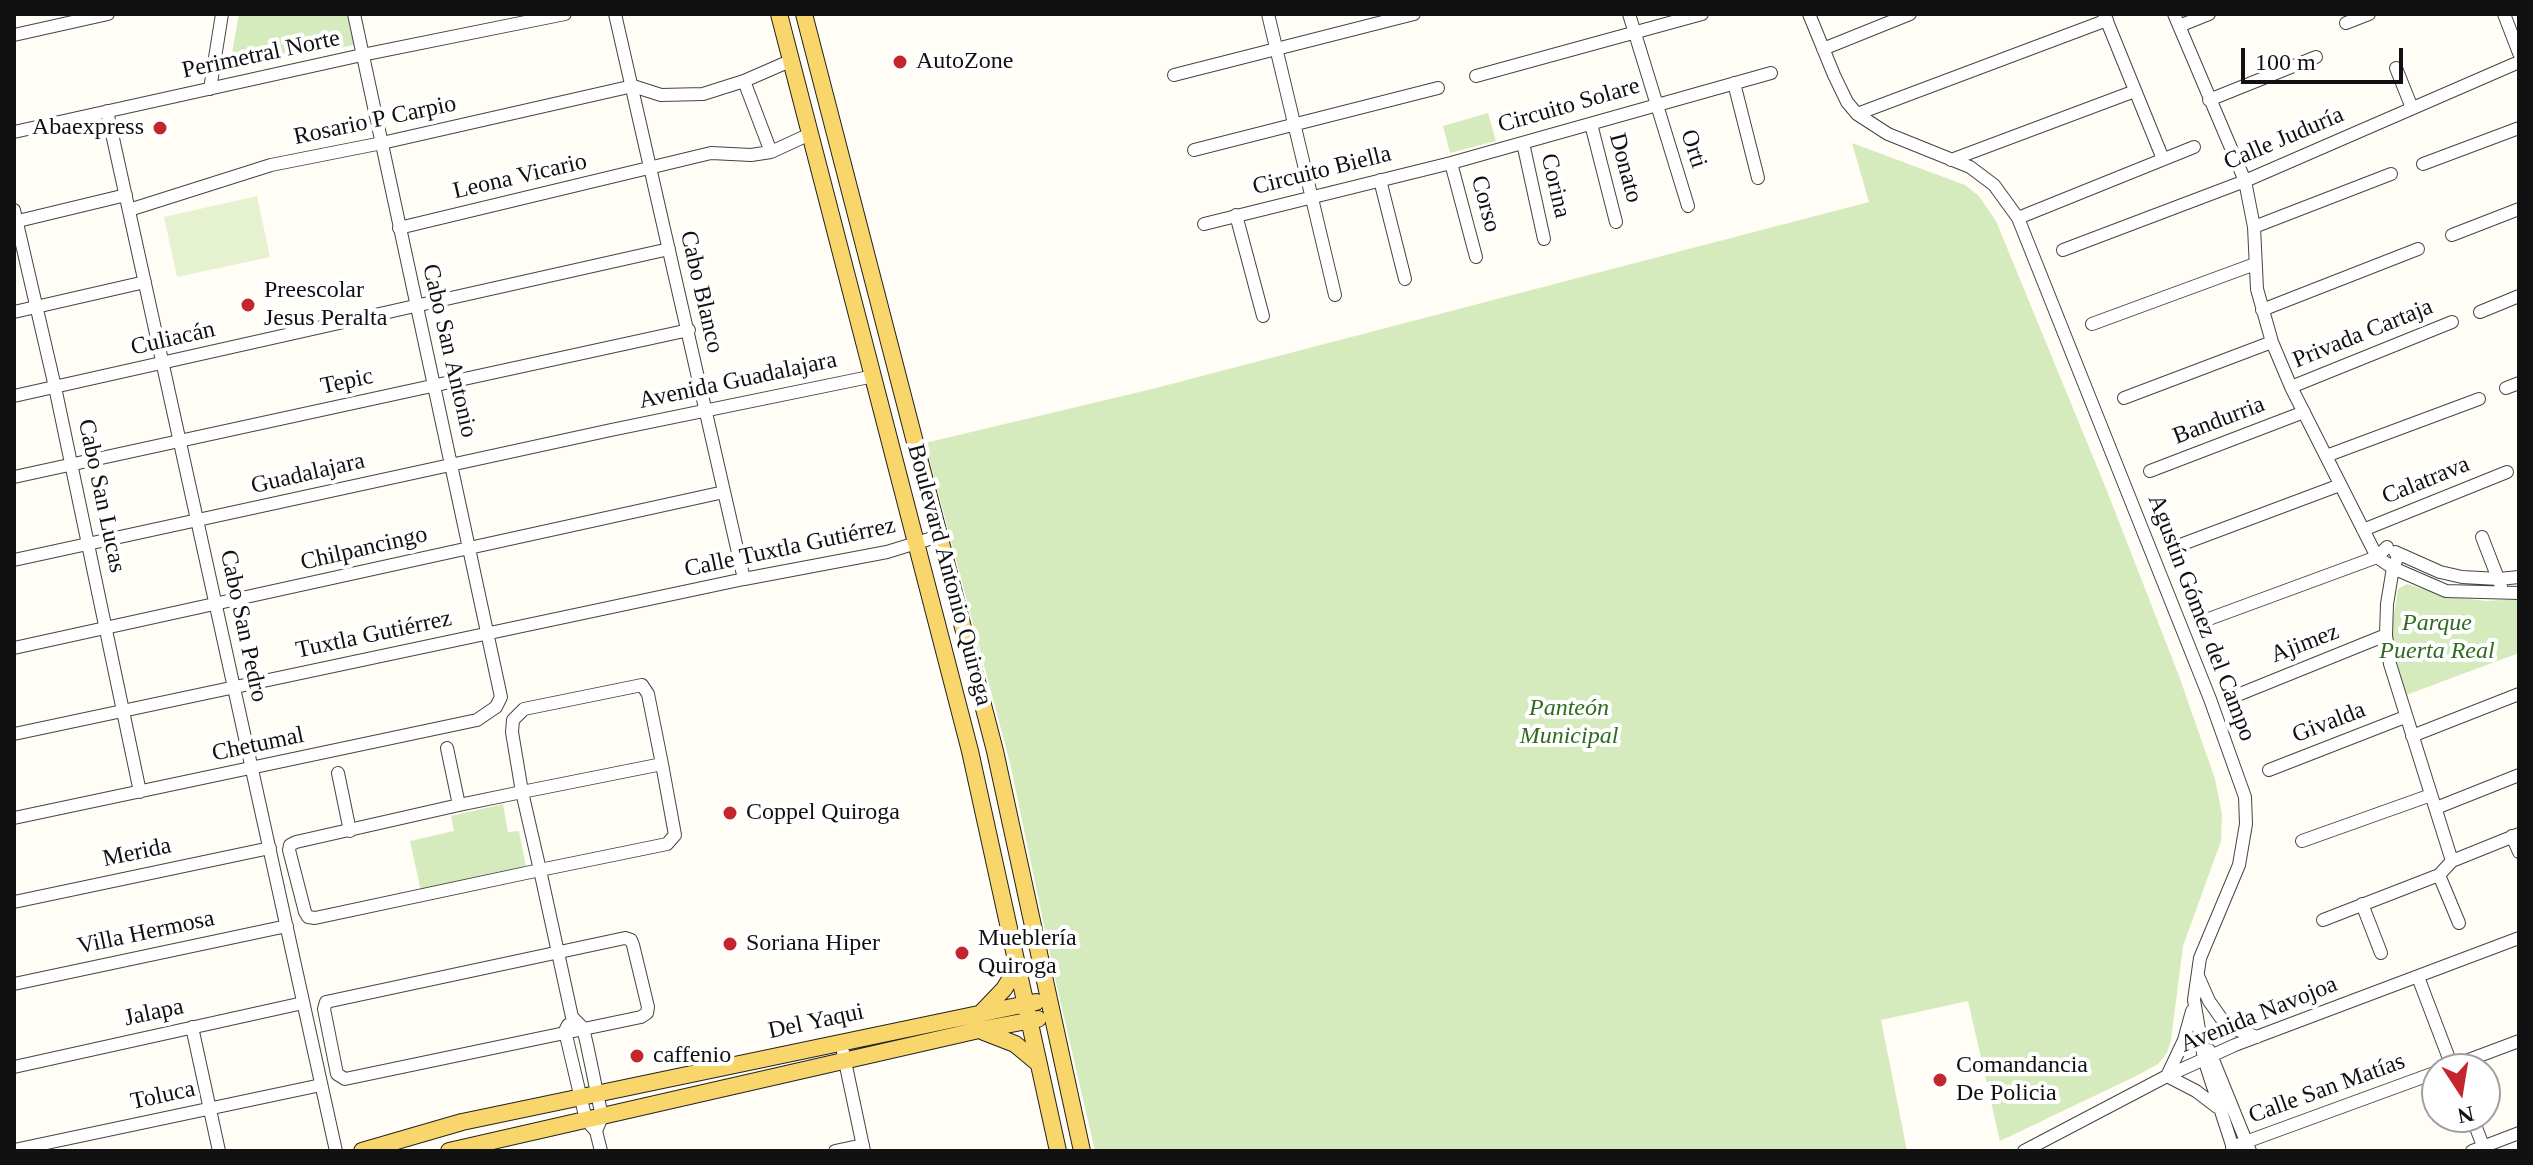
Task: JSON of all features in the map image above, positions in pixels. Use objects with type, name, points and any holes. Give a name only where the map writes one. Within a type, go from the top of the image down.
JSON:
[{"type":"main road","name":"Boulevard Antonio Quiroga","points":[[779,14],[970,751],[1058,1151]]},
{"type":"main road","name":"Boulevard Antonio Quiroga","points":[[804,14],[995,751],[1082,1151]]},
{"type":"main road","points":[[982,1012],[1012,976],[1016,954]]},
{"type":"main road","name":"Del Yaqui","points":[[449,1151],[595,1123],[979,1030],[1028,1013],[1048,1000]]},
{"type":"main road","name":"Del Yaqui","points":[[362,1151],[434,1129],[982,1012],[1051,1017]]},
{"type":"main road","points":[[979,1030],[1015,1044],[1039,1064]]},
{"type":"street","points":[[14,35],[108,14]]},
{"type":"street","points":[[210,89],[222,14]]},
{"type":"street","name":"Cabo San Antonio","points":[[354,14],[501,697]]},
{"type":"street","name":"Perimetral Norte","points":[[14,132],[362,55],[565,14]]},
{"type":"street","name":"Cabo Blanco","points":[[615,14],[744,579]]},
{"type":"street","points":[[1268,14],[1335,295]]},
{"type":"street","points":[[1174,75],[1414,14]]},
{"type":"street","name":"Circuito Solare","points":[[1451,163],[1656,106],[1629,14]]},
{"type":"street","points":[[1476,76],[1702,14]]},
{"type":"street","points":[[1809,14],[1847,102],[1857,114],[2106,17],[2163,159]]},
{"type":"street","points":[[1823,49],[1910,14]]},
{"type":"street","points":[[2209,14],[2176,20],[2245,181],[2254,227],[2255,264],[2262,310],[2291,387],[2377,557],[2393,568],[2446,591],[2519,593]]},
{"type":"street","points":[[2346,23],[2369,14]]},
{"type":"street","points":[[2504,14],[2519,53]]},
{"type":"street","points":[[2209,100],[2316,57]]},
{"type":"street","points":[[633,86],[661,95],[692,96],[744,81],[790,61]]},
{"type":"street","name":"Calle Juduría","points":[[2063,250],[2245,181],[2519,62]]},
{"type":"street","points":[[2396,68],[2412,108]]},
{"type":"street","points":[[1656,106],[1771,73]]},
{"type":"street","points":[[744,81],[771,152],[810,134]]},
{"type":"street","points":[[1734,83],[1758,178]]},
{"type":"street","name":"Rosario P Carpio","points":[[129,210],[255,169],[633,86]]},
{"type":"street","points":[[1194,150],[1438,88]]},
{"type":"street","points":[[1950,161],[2135,91]]},
{"type":"street","name":"Orti","points":[[1656,106],[1688,206]]},
{"type":"street","name":"Cabo San Pedro","points":[[107,111],[336,1151]]},
{"type":"street","name":"Agustín Gómez del Campo","points":[[1857,114],[1888,134],[1970,167],[1994,185],[2018,218],[2193,657],[2245,797],[2246,824],[2239,865],[2205,942],[2196,972],[2194,1000],[2208,1057]]},
{"type":"street","name":"Donato","points":[[1591,124],[1616,222]]},
{"type":"street","points":[[2423,164],[2519,128]]},
{"type":"street","name":"Corina","points":[[1523,143],[1544,239]]},
{"type":"street","points":[[2018,218],[2194,147]]},
{"type":"street","name":"Leona Vicario","points":[[399,228],[711,153],[751,155],[771,152]]},
{"type":"street","name":"Circuito Biella","points":[[1204,224],[1451,163]]},
{"type":"street","name":"Corso","points":[[1451,163],[1476,257]]},
{"type":"street","points":[[2254,227],[2391,174]]},
{"type":"street","points":[[1380,180],[1405,279]]},
{"type":"street","points":[[15,218],[126,195]]},
{"type":"street","points":[[2452,235],[2519,209]]},
{"type":"street","points":[[1236,215],[1263,316]]},
{"type":"street","name":"Cabo San Lucas","points":[[15,218],[55,387],[140,792]]},
{"type":"street","name":"Culiacán","points":[[14,396],[669,249]]},
{"type":"street","points":[[2262,310],[2418,249]]},
{"type":"street","points":[[2092,324],[2255,264]]},
{"type":"street","points":[[14,312],[145,282]]},
{"type":"street","points":[[2480,312],[2519,296]]},
{"type":"street","name":"Privada Cartaja","points":[[2291,387],[2452,322]]},
{"type":"street","name":"Tepic","points":[[14,477],[689,330]]},
{"type":"street","points":[[2124,398],[2272,342]]},
{"type":"street","name":"Avenida Guadalajara","points":[[611,430],[874,376]]},
{"type":"street","points":[[2326,456],[2479,399]]},
{"type":"street","name":"Bandurria","points":[[2150,471],[2304,412]]},
{"type":"street","name":"Guadalajara","points":[[14,560],[611,430]]},
{"type":"street","name":"Calatrava","points":[[2366,536],[2507,472]]},
{"type":"street","points":[[2180,545],[2340,485]]},
{"type":"street","name":"Chilpancingo","points":[[14,648],[724,492]]},
{"type":"street","name":"Calle Tuxtla Gutiérrez","points":[[649,599],[915,545],[939,536]]},
{"type":"street","points":[[2366,536],[2440,572],[2462,577],[2519,577]]},
{"type":"street","points":[[2482,537],[2505,594]]},
{"type":"street","points":[[2206,620],[2377,557],[2387,547]]},
{"type":"street","points":[[2399,554],[2393,568],[2386,635],[2390,664],[2452,861]]},
{"type":"street","name":"Tuxtla Gutiérrez","points":[[14,734],[649,599]]},
{"type":"street","name":"Ajimez","points":[[2240,694],[2386,635]]},
{"type":"street","points":[[601,1151],[589,1095],[587,1045],[583,1028],[572,1017],[540,870],[522,792],[512,732],[513,720],[524,709],[642,685],[648,694],[662,764],[675,835],[667,844],[540,870],[315,918],[308,917],[290,845],[459,805],[522,792],[662,764]]},
{"type":"street","points":[[2412,736],[2519,694]]},
{"type":"street","name":"Chetumal","points":[[14,818],[477,720],[496,707],[501,697]]},
{"type":"street","name":"Givalda","points":[[2269,770],[2405,717]]},
{"type":"street","points":[[447,748],[459,805]]},
{"type":"street","points":[[338,773],[350,831]]},
{"type":"street","points":[[2302,841],[2519,775]]},
{"type":"street","points":[[2323,920],[2439,875],[2452,861],[2516,835],[2519,852]]},
{"type":"street","name":"Merida","points":[[14,902],[270,848]]},
{"type":"street","points":[[2439,875],[2459,923]]},
{"type":"street","points":[[2362,904],[2381,953]]},
{"type":"street","name":"Villa Hermosa","points":[[14,984],[287,926]]},
{"type":"street","points":[[625,938],[631,940],[647,1013],[641,1017],[345,1079],[337,1074],[324,1009],[326,1002],[557,951],[625,938]]},
{"type":"street","name":"Avenida Navojoa","points":[[2024,1151],[2208,1057],[2519,938]]},
{"type":"street","points":[[2196,972],[2209,1001],[2221,1018],[2238,1030],[2257,1037]]},
{"type":"street","points":[[2418,977],[2445,1053]]},
{"type":"street","points":[[2194,1000],[2184,1040],[2167,1076],[2196,1091],[2217,1107]]},
{"type":"street","name":"Jalapa","points":[[14,1067],[303,1003]]},
{"type":"street","points":[[572,1017],[565,1031],[569,1049],[589,1095]]},
{"type":"street","points":[[192,1027],[219,1151]]},
{"type":"street","points":[[835,1151],[863,1148],[841,1041]]},
{"type":"street","points":[[2488,1053],[2519,1041]]},
{"type":"street","points":[[569,1049],[587,1045]]},
{"type":"street","points":[[2208,1057],[2217,1107],[2233,1149]]},
{"type":"street","points":[[2208,1057],[2248,1146]]},
{"type":"street","name":"Calle San Matías","points":[[2233,1149],[2248,1146],[2421,1078]]},
{"type":"street","name":"Toluca","points":[[14,1150],[321,1085]]},
{"type":"street","points":[[2480,1150],[2519,1133]]},
{"type":"green space","points":[[239,14],[347,14],[354,45],[229,70]]},
{"type":"green space","points":[[1488,113],[1496,141],[1450,153],[1443,126]]},
{"type":"green space","name":"Panteón Municipal","points":[[1852,143],[1965,185],[1979,196],[1996,221],[2107,491],[2179,676],[2215,779],[2222,814],[2221,841],[2183,946],[2167,1053],[2158,1064],[2136,1076],[2000,1141],[1968,1001],[1881,1020],[1907,1151],[1095,1151],[1010,763],[925,443],[1152,389],[1869,202]]},
{"type":"green space","points":[[257,196],[270,257],[177,277],[164,217]]},
{"type":"green space","name":"Parque Puerta Real","points":[[2407,584],[2446,596],[2486,601],[2519,599],[2519,653],[2406,695],[2396,662],[2392,626],[2398,589]]},
{"type":"green space","points":[[503,804],[508,832],[519,831],[526,867],[421,891],[410,841],[454,831],[451,816]]},
{"type":"place","name":"AutoZone","points":[[900,62]]},
{"type":"place","name":"Abaexpress","points":[[160,128]]},
{"type":"place","name":"Preescolar Jesus Peralta","points":[[248,305]]},
{"type":"place","name":"Coppel Quiroga","points":[[730,813]]},
{"type":"place","name":"Soriana Hiper","points":[[730,944]]},
{"type":"place","name":"Mueblería Quiroga","points":[[962,953]]},
{"type":"place","name":"caffenio","points":[[637,1056]]},
{"type":"place","name":"Comandancia De Policia","points":[[1940,1080]]}]
